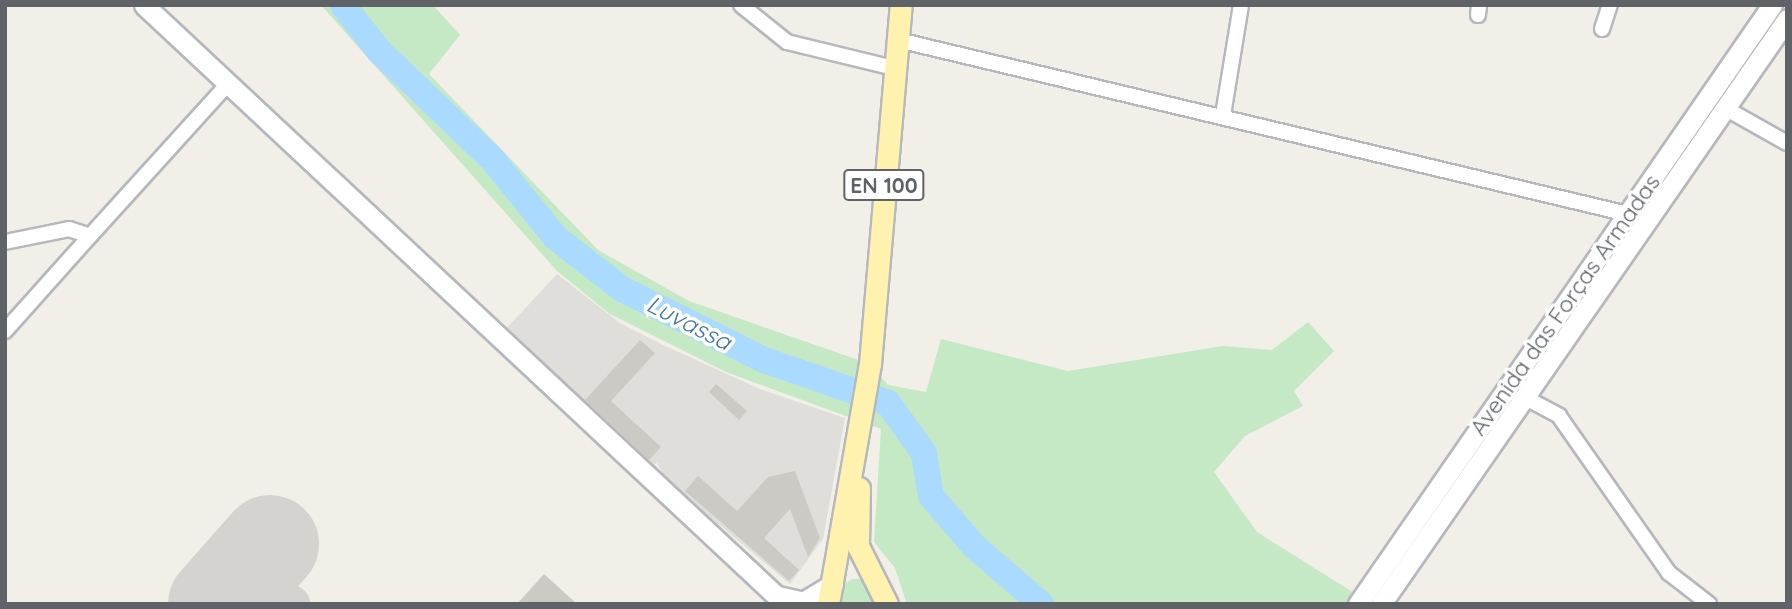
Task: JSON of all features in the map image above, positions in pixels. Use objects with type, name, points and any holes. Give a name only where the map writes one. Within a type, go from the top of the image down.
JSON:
[{"type":"main road","points":[[144,5],[226,86],[781,600],[803,602],[831,594]]},
{"type":"main road","name":"EN 100","points":[[831,594],[870,364],[901,5]]},
{"type":"main road","name":"Avenida das Forças Armadas","points":[[1358,604],[1772,5]]},
{"type":"main road","name":"Avenida das Forças Armadas","points":[[1387,601],[1524,397],[1787,19]]},
{"type":"main road","name":"EN 100","points":[[860,428],[858,546],[885,595]]},
{"type":"main road","name":"EN 100","points":[[831,594],[857,572],[885,595]]},
{"type":"street","points":[[741,5],[807,50],[894,68]]},
{"type":"street","points":[[1223,114],[1241,5]]},
{"type":"street","points":[[1602,29],[1610,5]]},
{"type":"street","points":[[898,40],[1223,114],[1628,214]]},
{"type":"street","points":[[5,331],[226,86]]},
{"type":"street","points":[[1726,107],[1787,143]]},
{"type":"street","points":[[5,242],[69,229],[90,236]]},
{"type":"street","points":[[1524,397],[1559,415],[1669,573],[1709,604]]},
{"type":"shaded area","points":[[557,274],[620,323],[661,344],[760,389],[845,418],[823,539],[790,584],[666,480],[657,463],[652,466],[505,330]]},
{"type":"green space","points":[[321,5],[433,5],[460,35],[429,74],[598,250],[689,301],[870,364],[888,385],[926,392],[941,339],[1068,371],[1223,346],[1272,350],[1308,322],[1334,351],[1294,391],[1303,406],[1245,436],[1214,472],[1257,532],[1362,598],[1358,604],[907,604],[895,568],[874,542],[881,429],[726,372],[610,314],[557,271]]},
{"type":"green space","points":[[853,579],[864,579],[879,604],[834,604],[843,584]]},
{"type":"building","points":[[640,340],[655,353],[611,401],[661,447],[649,460],[585,400]]},
{"type":"building","points":[[716,384],[747,411],[739,420],[709,392]]},
{"type":"building","points":[[795,471],[820,538],[808,557],[790,509],[764,538],[799,570],[789,581],[685,491],[698,476],[737,511],[768,477]]},
{"type":"building","points":[[544,574],[577,604],[517,604]]},
{"type":"waterway","name":"Luvassa","points":[[343,5],[379,51],[493,160],[556,238],[622,289],[764,360],[888,403],[924,453],[931,496],[974,546],[1041,604]]},
{"type":"taxiway","points":[[239,579],[291,604]]},
{"type":"runway","points":[[217,604],[270,544]]}]
